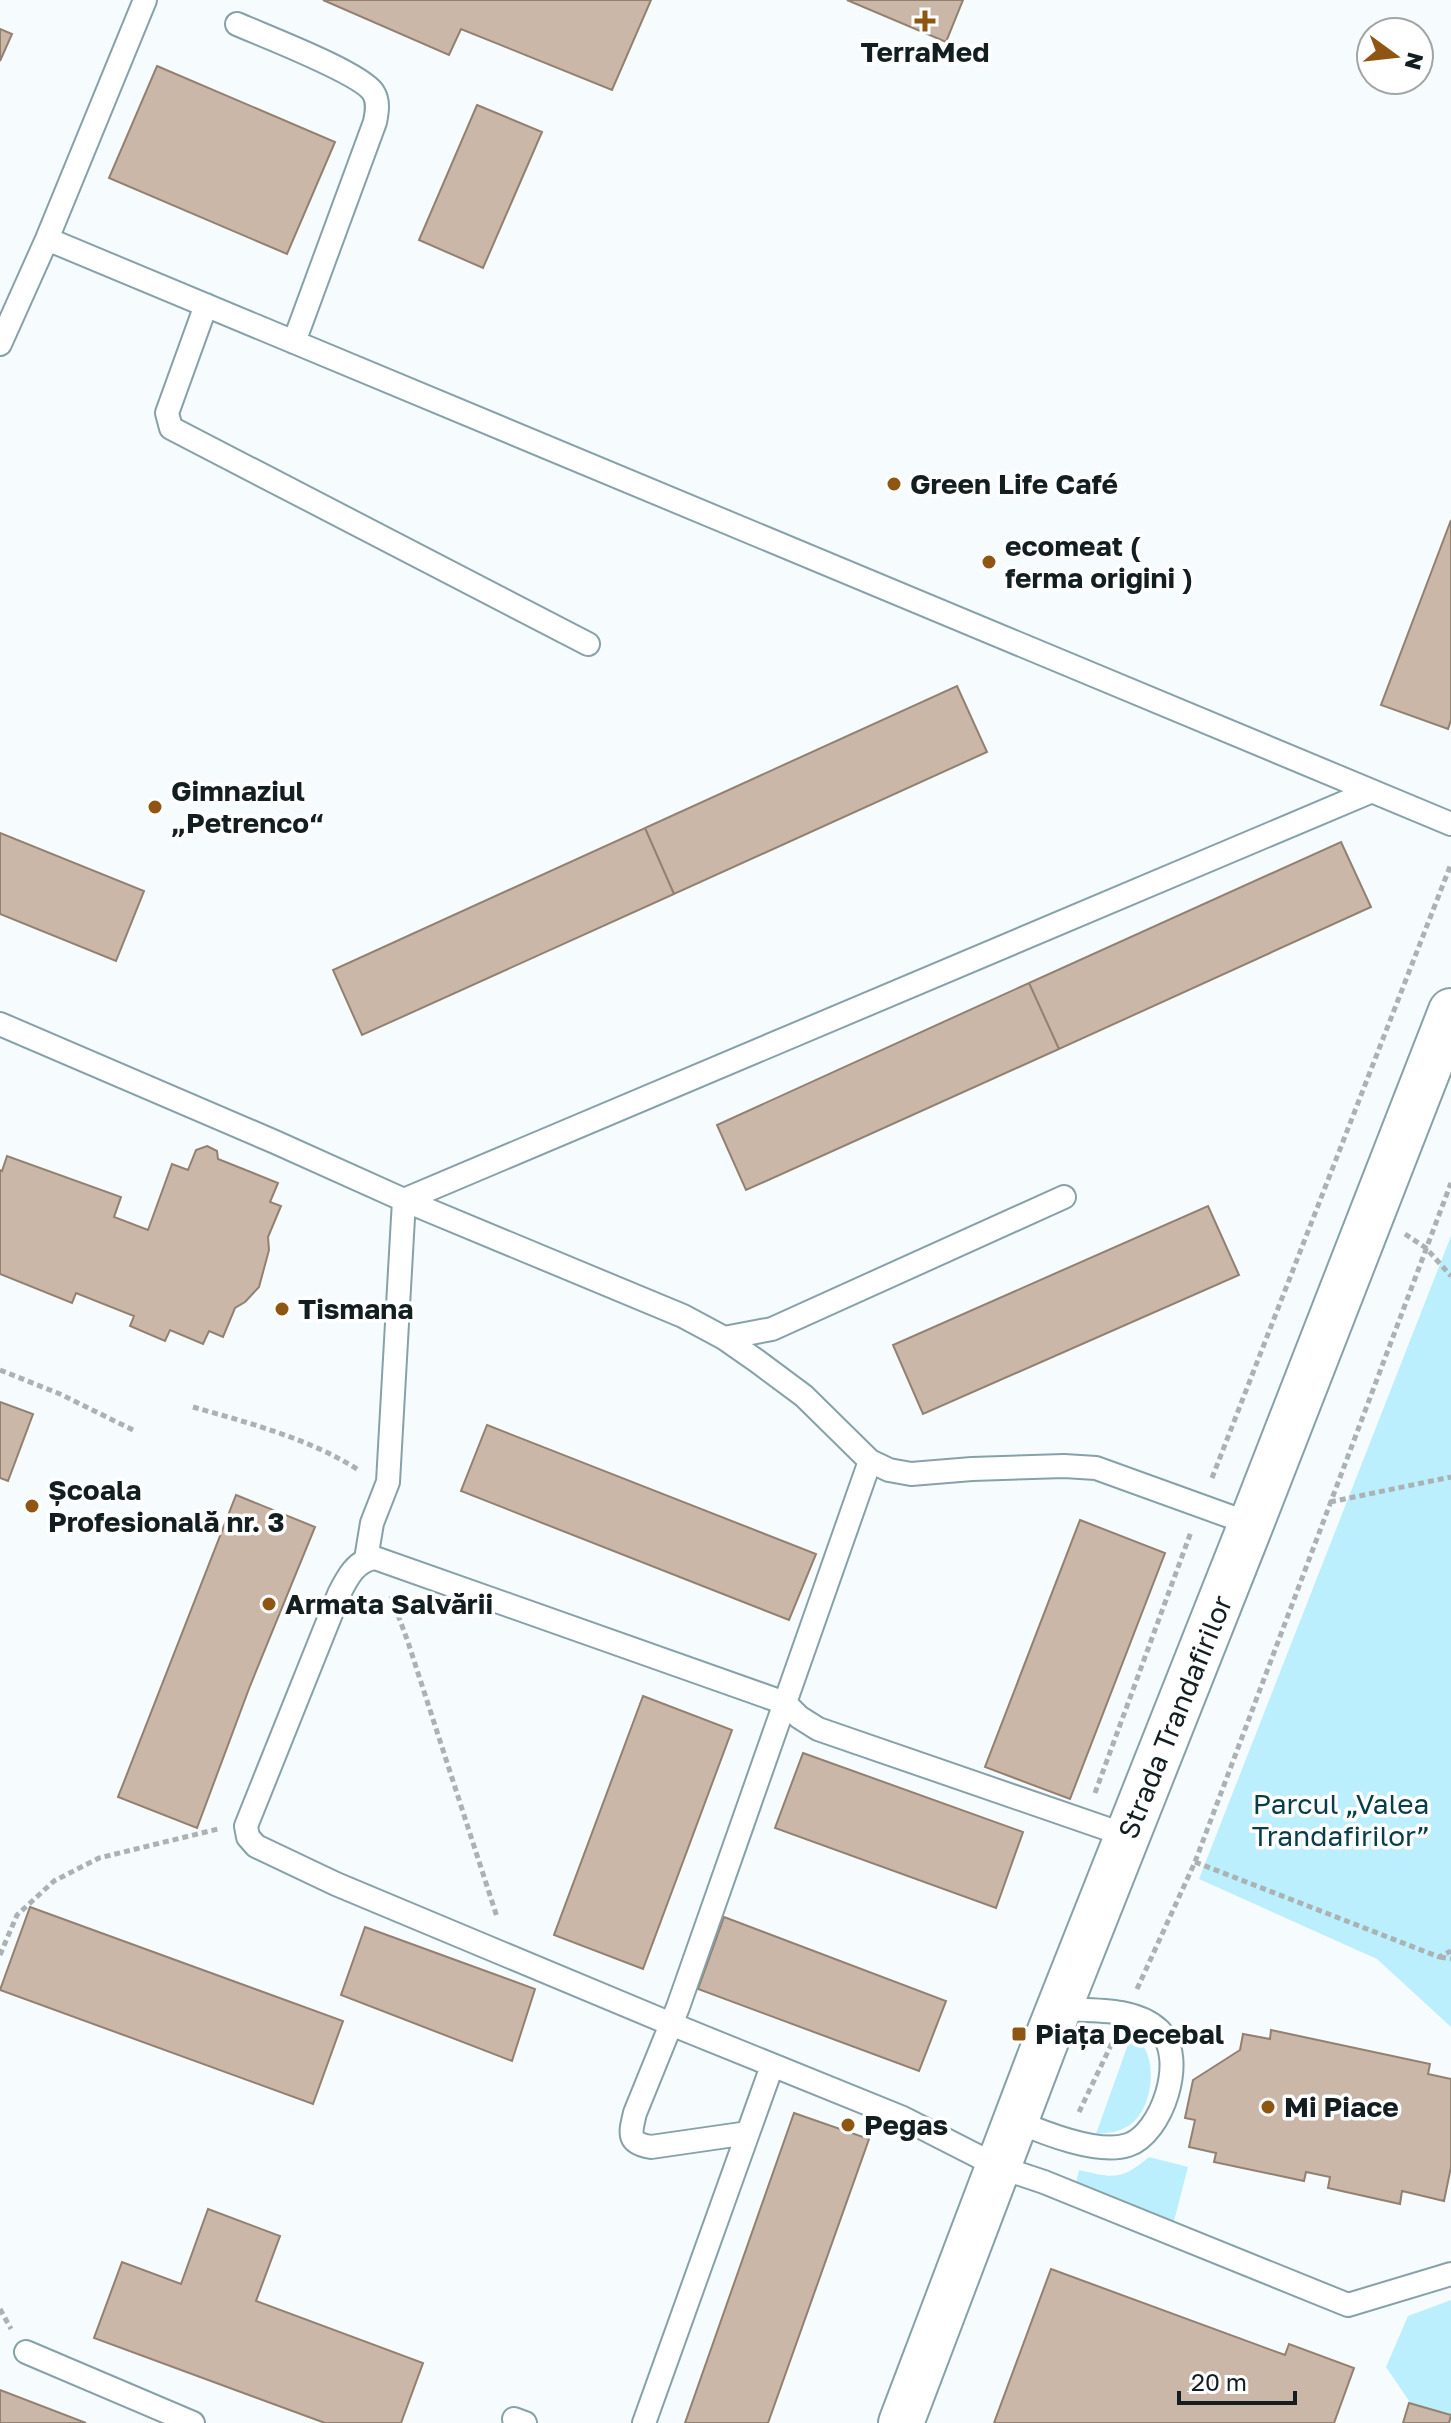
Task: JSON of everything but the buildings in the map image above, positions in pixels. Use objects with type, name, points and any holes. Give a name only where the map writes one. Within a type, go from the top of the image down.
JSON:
[{"type":"main road","name":"Strada Trandafirilor","points":[[901,2423],[945,2303],[1451,1011]]},
{"type":"lane","points":[[0,344],[47,239],[141,1]]},
{"type":"lane","points":[[237,24],[349,74],[368,86],[375,95],[378,108],[294,342]]},
{"type":"lane","points":[[47,239],[1451,824]]},
{"type":"lane","points":[[206,305],[167,413],[171,428],[588,644]]},
{"type":"lane","points":[[404,1200],[1372,791]]},
{"type":"lane","points":[[0,1024],[404,1200],[683,1316],[724,1338],[804,1396],[870,1461],[889,1470],[911,1474],[1064,1466],[1096,1468],[1251,1524]]},
{"type":"lane","points":[[724,1338],[772,1329],[1064,1197]]},
{"type":"lane","points":[[404,1200],[388,1482],[372,1523],[366,1559],[348,1578],[339,1594],[246,1826],[248,1837],[256,1846],[336,1884],[903,2118],[999,2167],[1044,2182],[1348,2305],[1451,2274]]},
{"type":"lane","points":[[748,2133],[651,2147],[639,2145],[632,2138],[631,2130],[870,1461]]},
{"type":"lane","points":[[366,1559],[375,1558],[785,1703],[818,1729],[1128,1836]]},
{"type":"lane","points":[[1016,2121],[1065,2141],[1118,2147],[1140,2139],[1154,2124],[1169,2083],[1173,2060],[1170,2047],[1160,2030],[1126,2012],[1060,2009]]},
{"type":"lane","points":[[644,2423],[772,2066]]},
{"type":"lane","points":[[26,2352],[193,2423]]},
{"type":"path","points":[[1085,1823],[1201,1506],[1451,864]]},
{"type":"path","points":[[1065,2141],[1195,1862],[1451,1183]]},
{"type":"path","points":[[0,1370],[60,1394],[135,1431]]},
{"type":"path","points":[[193,1407],[251,1424],[338,1457],[363,1473],[375,1487],[381,1501]]},
{"type":"path","points":[[1329,1502],[1451,1477]]},
{"type":"path","points":[[366,1559],[394,1602],[511,1957]]},
{"type":"path","points":[[0,1955],[17,1915],[54,1881],[99,1858],[207,1830],[246,1826]]},
{"type":"path","points":[[1195,1862],[1451,1959]]},
{"type":"path","points":[[1439,1957],[1451,1951]]},
{"type":"green space","name":"Parcul „Valea Trandafirilor”","points":[[1451,1236],[1451,2027],[1377,1959],[1199,1879]]},
{"type":"green space","points":[[1131,2036],[1142,2045],[1149,2058],[1151,2080],[1146,2102],[1136,2120],[1128,2126],[1096,2134]]},
{"type":"green space","points":[[1149,2157],[1188,2167],[1174,2221],[1076,2184],[1079,2170],[1116,2176]]},
{"type":"green space","points":[[1451,2300],[1451,2423],[1424,2423],[1386,2367],[1408,2316]]},
{"type":"place","name":"TerraMed","points":[[925,21]]},
{"type":"place","name":"Green Life Café","points":[[894,484]]},
{"type":"place","name":"ecomeat ( ferma origini )","points":[[989,562]]},
{"type":"place","name":"Gimnaziul „Petrenco“","points":[[155,807]]},
{"type":"place","name":"Tismana","points":[[282,1309]]},
{"type":"place","name":"Școala Profesională nr. 3","points":[[32,1506]]},
{"type":"place","name":"Armata Salvării","points":[[269,1604]]},
{"type":"place","name":"Piața Decebal","points":[[1019,2034]]},
{"type":"place","name":"Mi Piace","points":[[1268,2107]]},
{"type":"place","name":"Pegas","points":[[848,2125]]}]
